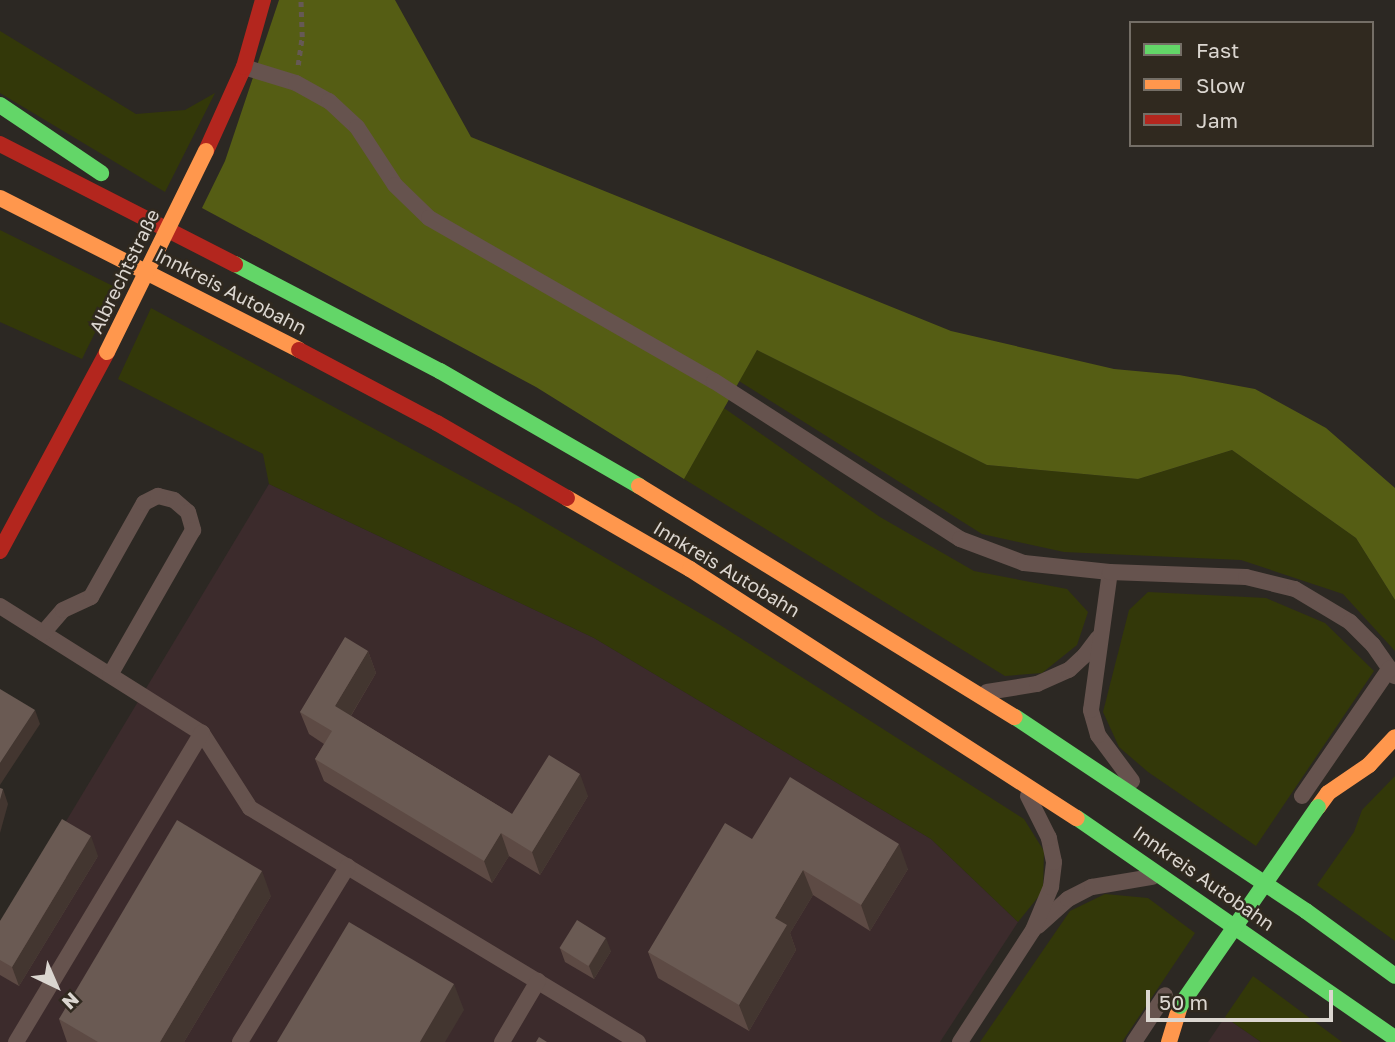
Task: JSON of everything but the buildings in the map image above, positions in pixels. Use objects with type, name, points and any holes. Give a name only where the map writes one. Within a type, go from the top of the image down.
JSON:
[{"type":"main road","name":"Albrechtstraße","points":[[0,551],[107,352],[206,151],[244,67],[263,0]]},
{"type":"main road","points":[[0,105],[94,166],[148,218]]},
{"type":"main road","name":"Innkreis Autobahn","points":[[0,144],[148,218],[552,434],[891,636],[1151,805],[1395,976]]},
{"type":"main road","name":"Innkreis Autobahn","points":[[0,198],[242,319],[437,423],[690,569],[1018,777],[1395,1038]]},
{"type":"main road","points":[[0,204],[22,208]]},
{"type":"main road","points":[[1169,1042],[1180,1006],[1328,793],[1369,765],[1395,737]]},
{"type":"main road","points":[[1355,797],[1369,765]]},
{"type":"main road","points":[[1278,911],[1294,888]]},
{"type":"main road","points":[[1248,955],[1263,933]]},
{"type":"main road","points":[[1324,987],[1373,1042]]},
{"type":"lane","points":[[244,67],[296,83],[329,101],[357,127],[395,185],[429,218],[714,381],[960,539],[1024,563],[1110,572],[1246,577],[1295,589],[1350,622],[1392,672],[1302,796]]},
{"type":"lane","points":[[43,633],[63,610],[90,597],[144,503],[158,496],[174,500],[188,512],[193,530],[110,675]]},
{"type":"lane","points":[[1110,572],[1099,636],[1091,710],[1093,723],[1098,736],[1151,805]]},
{"type":"lane","points":[[0,606],[202,733],[250,808],[638,1042]]},
{"type":"lane","points":[[979,693],[1037,684],[1069,670],[1099,636]]},
{"type":"lane","points":[[16,1042],[202,733]]},
{"type":"lane","points":[[960,1042],[1033,930],[1051,887],[1054,862],[1049,838],[1018,777]]},
{"type":"lane","points":[[240,1042],[348,866]]},
{"type":"lane","points":[[1033,930],[1068,899],[1092,887],[1164,876]]},
{"type":"lane","points":[[502,1042],[538,981]]},
{"type":"lane","points":[[1134,1042],[1165,995]]},
{"type":"path","points":[[296,83],[302,37],[302,0]]},
{"type":"shaded area","points":[[269,484],[594,638],[931,839],[1018,922],[940,1042],[0,1042],[0,931]]},
{"type":"shaded area","points":[[1225,1017],[1261,1042],[1208,1042]]},
{"type":"green space","points":[[279,0],[395,0],[471,137],[951,331],[1114,369],[1179,375],[1255,389],[1326,428],[1395,488],[1395,600],[1356,538],[1232,450],[1138,479],[987,465],[757,350],[684,479],[536,387],[202,208],[225,161]]},
{"type":"green space","points":[[0,31],[136,114],[185,110],[215,93],[165,192],[0,93]]},
{"type":"green space","points":[[0,230],[117,288],[82,359],[0,322]]},
{"type":"green space","points":[[151,308],[517,506],[720,625],[1024,819],[1044,851],[1043,891],[1018,922],[931,839],[594,638],[269,484],[263,454],[118,379]]},
{"type":"green space","points":[[757,350],[987,465],[1138,479],[1232,450],[1356,538],[1395,600],[1395,651],[1343,594],[1241,560],[1064,552],[982,534],[739,381]]},
{"type":"green space","points":[[724,408],[880,517],[974,571],[1067,589],[1088,612],[1077,645],[1042,673],[1005,676],[684,479]]},
{"type":"green space","points":[[1148,592],[1266,598],[1325,623],[1374,671],[1256,846],[1148,772],[1119,747],[1103,712],[1129,610]]},
{"type":"green space","points":[[1395,776],[1395,941],[1317,885],[1354,832],[1362,810]]},
{"type":"green space","points":[[1105,894],[1148,898],[1195,933],[1122,1042],[980,1042],[1070,911]]},
{"type":"green space","points":[[1253,976],[1342,1042],[1261,1042],[1225,1017]]},
{"type":"traffic: fast","points":[[0,105],[101,173]]},
{"type":"traffic: fast","points":[[235,264],[440,371],[639,486]]},
{"type":"traffic: fast","points":[[1015,717],[1306,911],[1395,976]]},
{"type":"traffic: fast","points":[[1180,1006],[1318,807]]},
{"type":"traffic: fast","points":[[1077,818],[1395,1038]]},
{"type":"traffic: slow","points":[[107,352],[206,151]]},
{"type":"traffic: slow","points":[[0,198],[299,350]]},
{"type":"traffic: slow","points":[[639,486],[1015,717]]},
{"type":"traffic: slow","points":[[567,498],[690,569],[1077,818]]},
{"type":"traffic: slow","points":[[1318,807],[1328,793],[1369,765],[1395,737]]},
{"type":"traffic: slow","points":[[1169,1042],[1180,1006]]},
{"type":"traffic: jam","points":[[206,151],[244,67],[263,0]]},
{"type":"traffic: jam","points":[[0,144],[235,264]]},
{"type":"traffic: jam","points":[[299,350],[437,423],[567,498]]},
{"type":"traffic: jam","points":[[0,551],[107,352]]}]
